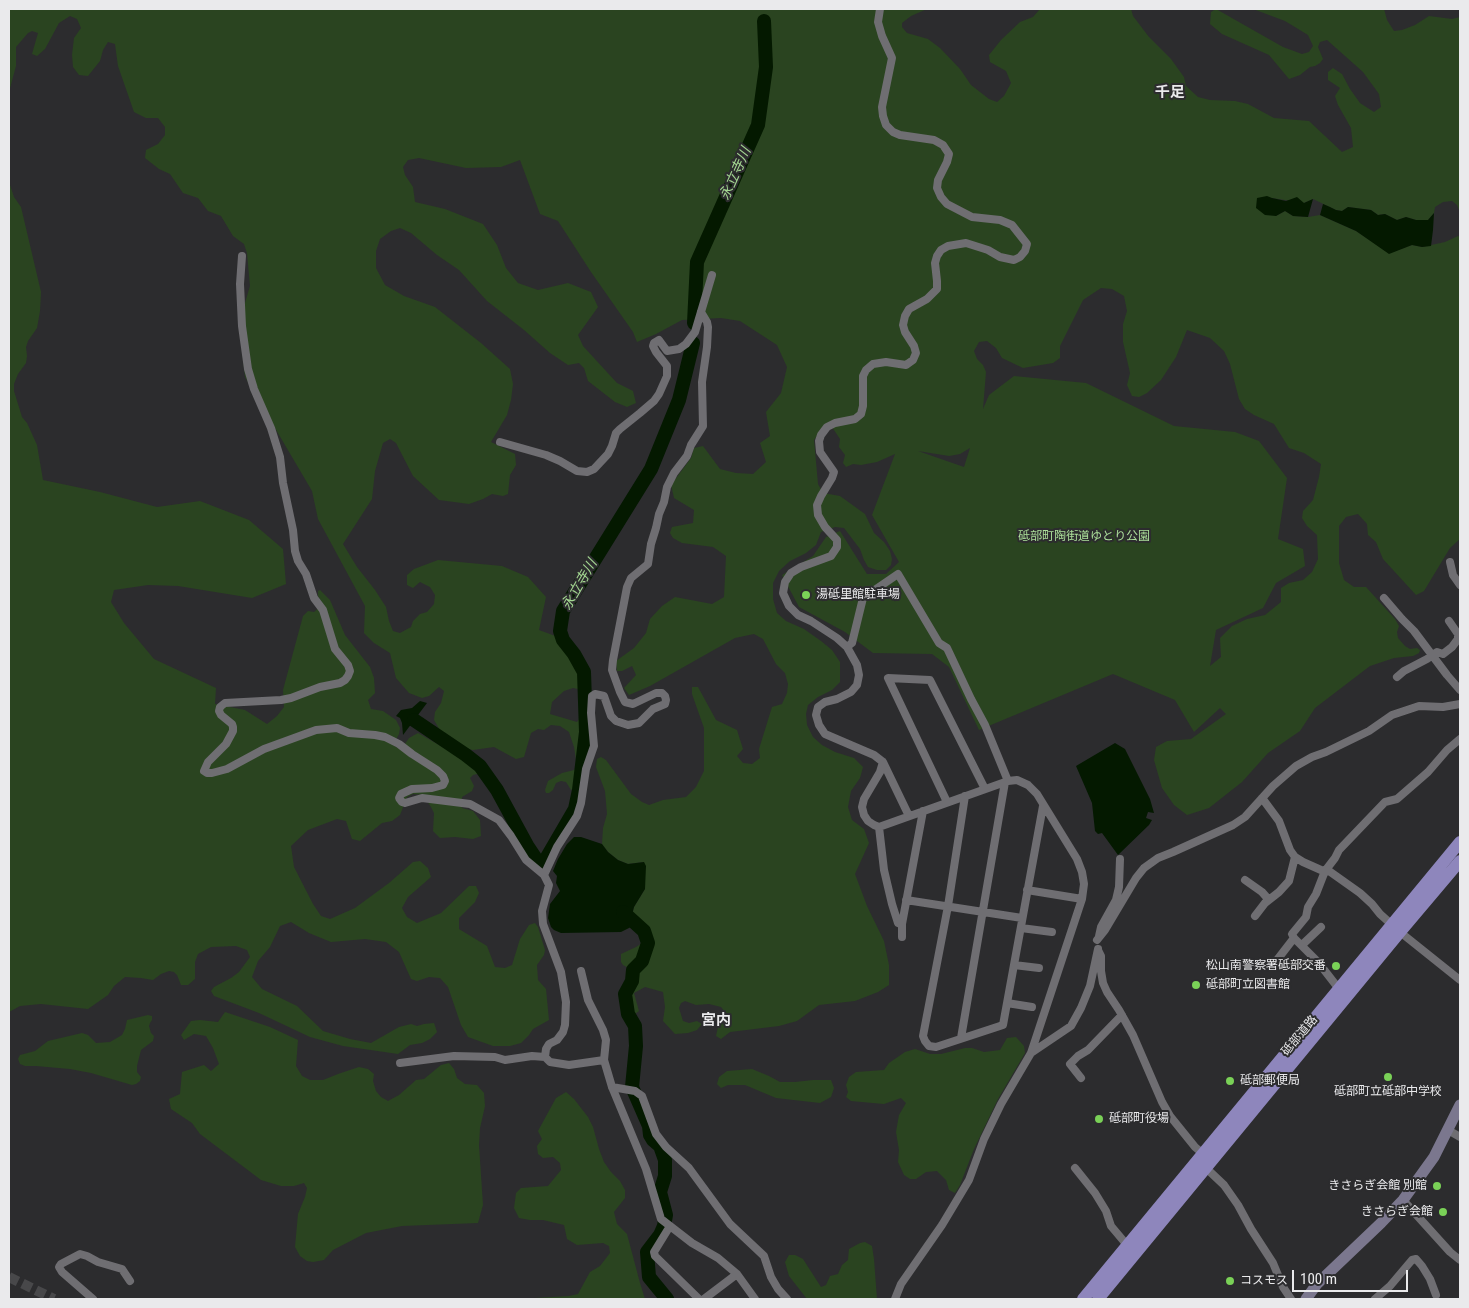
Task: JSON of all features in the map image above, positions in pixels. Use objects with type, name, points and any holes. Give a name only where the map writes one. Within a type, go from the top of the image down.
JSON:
[{"type":"highway","name":"砥部道路","points":[[1098,1299],[1206,1168],[1396,929],[1460,842]]},
{"type":"highway","name":"砥部道路","points":[[1083,1299],[1339,989],[1458,868]]},
{"type":"main road","points":[[1306,1299],[1317,1284],[1381,1223],[1402,1200],[1434,1157],[1460,1105]]},
{"type":"street","points":[[880,9],[878,22],[892,58],[882,107],[886,125],[900,136],[934,140],[943,144],[949,154],[938,180],[937,188],[947,204],[972,217],[1000,220],[1012,225],[1026,244],[1025,251],[1014,260],[1000,257],[988,250],[966,243],[948,246],[936,256],[937,289],[927,299],[909,309],[904,316],[903,325],[905,332],[916,353],[913,360],[906,365],[886,362],[873,364],[866,370],[863,376],[863,406],[861,414],[855,419],[835,423],[827,427],[821,435],[819,441],[820,452],[834,472],[817,505],[818,515],[837,540],[837,547],[831,556],[800,567],[791,573],[785,582],[783,593],[789,606],[798,615],[837,638],[847,647],[857,665],[859,675],[857,685],[851,692],[837,699],[825,702],[818,707],[816,716],[819,725],[825,734],[874,755],[882,762],[909,816]]},
{"type":"street","points":[[242,256],[240,284],[242,326],[248,369],[280,457],[295,551],[298,561],[306,574],[314,598],[322,610],[335,649],[348,665],[350,671],[345,680],[340,683],[320,687],[291,698],[225,703],[220,706],[219,711],[232,724],[233,731],[226,744],[208,762],[204,770],[207,773],[212,773],[227,769],[264,749],[316,730],[337,728],[349,733],[375,735],[399,744],[443,776],[445,781],[443,785],[432,788],[412,789],[401,794],[399,798],[402,802],[405,803],[422,798],[470,804],[499,820],[526,860],[544,875],[549,885],[542,911],[543,924],[561,972],[566,1002],[563,1032],[557,1040],[549,1044],[545,1057]]},
{"type":"street","points":[[500,442],[546,455],[577,471],[587,472],[594,469],[608,454],[616,433],[654,401],[667,376],[667,366],[656,352],[653,346],[654,343],[659,340],[667,351],[679,349],[686,344],[695,332],[712,275]]},
{"type":"street","points":[[544,875],[557,847],[577,816],[581,803],[586,770],[594,746],[592,696],[595,694],[604,696],[611,716],[616,721],[628,725],[639,723],[653,708],[665,704],[665,696],[662,693],[656,693],[633,704],[625,702],[612,670],[630,578],[648,564],[648,554],[667,487],[703,426],[702,382],[708,327],[701,312]]},
{"type":"street","points":[[1450,562],[1453,574],[1460,585]]},
{"type":"street","points":[[847,647],[852,643],[863,598],[898,574],[939,643],[948,648],[985,725],[1006,781],[962,1038]]},
{"type":"street","points":[[1384,598],[1414,631],[1460,690]]},
{"type":"street","points":[[1397,678],[1404,671],[1437,652],[1443,654],[1452,647],[1458,640],[1458,634],[1449,622]]},
{"type":"street","points":[[1439,664],[1460,641]]},
{"type":"street","points":[[947,802],[888,678],[930,680],[984,789]]},
{"type":"street","points":[[1098,940],[1144,868],[1158,858],[1233,825],[1245,817],[1278,780],[1296,766],[1369,731],[1392,715],[1419,706],[1444,707],[1460,704]]},
{"type":"street","points":[[1339,989],[1318,962],[1292,934],[1306,917],[1308,907],[1316,894],[1325,871],[1339,850],[1385,802],[1397,799],[1428,772],[1447,750],[1460,739]]},
{"type":"street","points":[[882,762],[880,772],[864,799],[862,807],[864,815],[874,825],[879,827],[1006,781],[1017,780],[1028,785],[1037,794],[1042,806],[1076,860],[1082,872],[1084,884],[1082,899],[1031,1054],[1001,1104],[984,1139],[969,1180],[942,1225],[901,1284],[895,1299]]},
{"type":"street","points":[[965,796],[948,906],[923,1036],[929,1046],[936,1047],[1003,1025],[1042,806]]},
{"type":"street","points":[[1262,798],[1279,821],[1290,850],[1295,857],[1328,871],[1360,893],[1396,929],[1460,980]]},
{"type":"street","points":[[902,937],[906,900],[923,811]]},
{"type":"street","points":[[879,827],[884,870],[892,904],[898,923],[902,924]]},
{"type":"street","points":[[1256,916],[1265,903],[1289,882],[1295,857]]},
{"type":"street","points":[[1031,1054],[1071,1026],[1081,1008],[1090,986],[1101,927],[1116,900],[1119,887],[1120,859]]},
{"type":"street","points":[[1245,880],[1262,892],[1269,900]]},
{"type":"street","points":[[1027,890],[1082,899]]},
{"type":"street","points":[[906,900],[1022,918]]},
{"type":"street","points":[[1302,945],[1321,927]]},
{"type":"street","points":[[1020,928],[1052,932]]},
{"type":"street","points":[[1277,960],[1294,938]]},
{"type":"street","points":[[1098,950],[1101,956],[1103,983],[1133,1035],[1162,1102],[1170,1116],[1202,1153],[1206,1168],[1224,1185],[1238,1205],[1273,1264],[1283,1287],[1291,1299]]},
{"type":"street","points":[[1014,965],[1039,968]]},
{"type":"street","points":[[581,971],[588,1000],[606,1040],[604,1060],[612,1087],[666,1223],[692,1243],[718,1258],[737,1274],[755,1299]]},
{"type":"street","points":[[1007,1003],[1032,1006]]},
{"type":"street","points":[[1081,1078],[1070,1064],[1088,1050],[1122,1015]]},
{"type":"street","points":[[400,1063],[454,1056],[494,1057],[505,1060],[532,1056],[545,1057],[550,1062],[569,1065],[604,1060]]},
{"type":"street","points":[[612,1087],[635,1091],[642,1096],[656,1134],[666,1147],[689,1168],[730,1224],[764,1256],[771,1277],[787,1299]]},
{"type":"street","points":[[1448,1130],[1460,1137]]},
{"type":"street","points":[[1075,1168],[1099,1199],[1106,1211],[1111,1226],[1127,1245]]},
{"type":"street","points":[[1402,1200],[1450,1252],[1460,1260]]},
{"type":"street","points":[[666,1223],[654,1252],[655,1256],[699,1299]]},
{"type":"street","points":[[93,1299],[62,1272],[59,1267],[61,1264],[80,1254],[122,1269],[130,1281]]},
{"type":"street","points":[[1375,1299],[1390,1286],[1412,1260],[1416,1259],[1430,1279],[1436,1295]]},
{"type":"street","points":[[704,1299],[737,1274]]},
{"type":"green space","name":"砥部町陶街道ゆとり公園","points":[[9,9],[927,9],[911,16],[902,23],[902,27],[907,33],[928,39],[940,48],[960,69],[971,85],[989,99],[997,102],[1004,96],[1011,83],[1006,71],[990,62],[989,55],[1001,40],[1020,22],[1033,17],[1040,9],[1131,9],[1133,16],[1149,37],[1171,59],[1184,77],[1186,86],[1198,97],[1248,104],[1274,118],[1309,121],[1342,152],[1353,147],[1351,128],[1335,96],[1340,88],[1328,80],[1328,72],[1333,68],[1342,74],[1360,103],[1374,112],[1381,107],[1379,94],[1363,72],[1327,40],[1320,42],[1318,47],[1323,59],[1320,63],[1289,79],[1269,55],[1222,34],[1210,24],[1211,12],[1216,9],[1283,47],[1302,54],[1309,52],[1313,46],[1308,35],[1285,21],[1253,9],[1384,9],[1387,20],[1394,31],[1415,25],[1429,16],[1452,19],[1460,17],[1460,212],[1457,205],[1452,201],[1443,202],[1435,207],[1434,213],[1428,220],[1416,220],[1406,217],[1397,220],[1385,214],[1378,215],[1371,210],[1348,207],[1342,211],[1336,210],[1313,199],[1304,203],[1272,198],[1276,216],[1285,211],[1293,216],[1308,217],[1320,215],[1356,231],[1389,253],[1412,245],[1422,247],[1460,237],[1460,539],[1450,548],[1424,591],[1416,595],[1383,559],[1376,542],[1368,535],[1367,524],[1358,514],[1346,517],[1339,526],[1339,563],[1344,580],[1354,587],[1366,587],[1395,619],[1399,626],[1398,638],[1410,649],[1417,648],[1420,650],[1419,653],[1413,656],[1394,658],[1370,666],[1315,708],[1300,731],[1268,753],[1242,782],[1209,808],[1187,815],[1174,805],[1162,788],[1154,760],[1156,747],[1167,741],[1191,739],[1226,714],[1220,708],[1194,732],[1175,700],[1113,674],[979,730],[949,667],[932,654],[873,653],[845,632],[799,607],[782,575],[813,556],[826,537],[840,531],[867,574],[886,574],[899,562],[872,515],[895,454],[877,462],[861,465],[853,464],[846,467],[843,463],[845,455],[839,447],[840,439],[832,427],[820,432],[814,440],[818,484],[823,493],[840,496],[865,514],[874,533],[890,551],[891,565],[886,570],[868,567],[860,549],[844,528],[835,527],[821,532],[816,545],[806,553],[790,561],[779,571],[773,583],[773,599],[777,613],[786,621],[804,629],[821,641],[832,650],[840,662],[840,682],[832,690],[808,705],[806,714],[807,725],[813,737],[822,745],[835,752],[854,758],[863,767],[860,778],[851,791],[848,807],[852,820],[864,829],[869,843],[855,874],[867,906],[884,941],[889,965],[889,985],[878,992],[855,1001],[819,1005],[797,1021],[779,1026],[730,1032],[721,1039],[716,1036],[719,1022],[725,1012],[721,1007],[709,1004],[696,1005],[685,1001],[681,1003],[679,1008],[683,1021],[689,1023],[697,1021],[702,1024],[697,1030],[675,1034],[663,1021],[665,1007],[663,992],[645,987],[634,993],[639,1011],[635,1014],[630,1008],[626,994],[636,975],[634,971],[623,965],[621,954],[645,941],[647,930],[632,915],[634,907],[645,889],[644,862],[628,864],[618,860],[602,844],[603,828],[607,814],[605,791],[596,767],[597,759],[601,757],[606,760],[631,794],[649,805],[663,800],[686,797],[696,787],[704,771],[704,728],[692,694],[692,687],[698,687],[716,720],[737,730],[743,749],[737,756],[743,763],[752,764],[760,758],[759,749],[772,707],[782,704],[787,693],[788,684],[785,673],[776,664],[763,639],[754,634],[735,638],[650,686],[629,695],[624,688],[636,675],[632,666],[622,671],[617,671],[616,661],[634,648],[646,633],[650,619],[662,606],[675,597],[712,604],[724,597],[726,556],[713,547],[682,543],[673,538],[670,533],[672,527],[693,523],[694,510],[674,498],[671,485],[691,458],[694,448],[703,446],[720,469],[736,473],[753,474],[766,462],[760,443],[770,436],[766,412],[781,393],[787,367],[777,345],[740,321],[721,318],[682,320],[637,342],[633,332],[558,221],[540,214],[520,160],[501,167],[466,168],[419,158],[408,160],[403,167],[405,175],[413,187],[415,202],[445,209],[483,224],[497,245],[506,268],[518,283],[538,290],[568,283],[591,292],[598,307],[578,335],[583,346],[617,383],[633,391],[636,403],[627,407],[615,402],[588,381],[584,368],[579,363],[568,365],[550,353],[487,301],[459,270],[437,255],[411,233],[400,228],[391,231],[380,239],[376,251],[376,268],[385,285],[404,296],[435,307],[481,343],[510,369],[513,384],[511,400],[507,415],[491,442],[515,454],[516,465],[510,475],[508,494],[503,496],[492,494],[469,504],[439,500],[413,476],[396,443],[390,439],[383,443],[375,471],[372,499],[343,544],[386,607],[393,631],[400,633],[411,627],[413,621],[420,614],[427,612],[434,604],[435,595],[430,587],[420,582],[413,588],[407,585],[407,575],[414,569],[438,560],[502,566],[528,577],[546,597],[539,630],[558,637],[571,651],[586,680],[584,687],[564,691],[552,702],[550,714],[577,722],[581,716],[581,704],[585,702],[588,705],[590,720],[579,785],[571,790],[566,782],[561,781],[556,783],[553,790],[546,793],[548,781],[562,773],[574,770],[577,766],[569,732],[560,726],[551,725],[544,730],[538,729],[531,733],[524,757],[516,759],[494,747],[473,750],[460,747],[441,732],[434,720],[435,712],[441,703],[444,691],[439,687],[429,696],[422,698],[409,693],[396,678],[390,653],[374,643],[364,633],[365,606],[318,519],[312,491],[245,377],[239,323],[250,286],[247,253],[244,244],[233,236],[221,216],[208,211],[198,198],[183,193],[170,174],[159,169],[145,158],[146,150],[158,144],[165,135],[165,127],[158,118],[146,118],[134,112],[118,66],[115,44],[108,42],[103,50],[100,61],[88,76],[79,75],[73,67],[72,55],[74,38],[81,28],[77,19],[70,16],[59,23],[45,49],[37,56],[32,54],[38,33],[32,31],[16,47],[16,66],[9,92]],"holes":[[[1101,288],[1112,289],[1124,296],[1127,311],[1123,324],[1123,342],[1130,373],[1127,385],[1132,396],[1139,397],[1147,393],[1161,380],[1176,357],[1187,330],[1210,338],[1224,351],[1230,364],[1239,399],[1245,409],[1274,424],[1289,448],[1304,453],[1321,464],[1313,500],[1303,511],[1302,518],[1307,526],[1317,535],[1318,559],[1312,572],[1303,580],[1289,583],[1281,588],[1281,602],[1265,615],[1247,619],[1232,626],[1220,638],[1221,657],[1210,666],[1216,630],[1263,608],[1276,583],[1305,566],[1303,549],[1278,539],[1287,478],[1259,441],[1235,432],[1174,426],[1086,383],[1014,376],[989,395],[983,409],[986,372],[974,351],[979,342],[987,341],[996,348],[1002,358],[1023,368],[1053,363],[1060,358],[1060,346],[1083,300]],[[970,448],[964,467],[918,451],[949,456],[960,454]]]},
{"type":"green space","points":[[9,182],[14,197],[21,207],[41,292],[37,328],[28,341],[26,363],[18,374],[14,384],[14,391],[22,417],[27,423],[37,445],[43,480],[157,507],[200,501],[249,520],[283,549],[286,584],[252,598],[178,586],[148,585],[114,590],[111,602],[124,623],[154,659],[216,688],[215,704],[245,710],[267,724],[284,707],[283,690],[303,616],[308,611],[314,612],[323,604],[318,596],[318,591],[320,590],[330,600],[345,635],[370,667],[374,678],[375,693],[368,700],[371,709],[383,711],[396,720],[400,728],[393,745],[401,750],[409,738],[418,733],[474,765],[479,772],[470,778],[474,786],[472,791],[462,797],[462,808],[473,811],[480,820],[481,836],[473,839],[440,838],[433,831],[434,813],[431,807],[423,795],[413,794],[407,797],[400,815],[392,821],[382,823],[360,841],[352,839],[346,821],[337,819],[308,830],[291,846],[294,867],[321,916],[330,919],[355,908],[389,883],[413,862],[420,861],[428,868],[431,877],[408,897],[402,908],[407,917],[417,923],[441,913],[469,886],[476,886],[479,893],[475,902],[459,918],[459,929],[487,946],[495,967],[505,968],[512,965],[520,939],[529,925],[535,923],[545,950],[537,965],[538,980],[546,989],[549,1020],[533,1029],[521,1043],[510,1046],[493,1046],[468,1037],[461,1025],[448,987],[440,978],[429,977],[417,981],[411,979],[399,952],[386,942],[365,939],[331,942],[309,933],[291,922],[280,926],[270,947],[258,961],[252,977],[262,989],[297,1006],[323,1031],[350,1039],[371,1043],[399,1027],[411,1024],[417,1026],[434,1023],[437,1032],[430,1039],[422,1043],[410,1045],[398,1054],[343,1046],[310,1037],[259,1013],[214,996],[211,991],[214,987],[239,972],[250,957],[247,950],[236,946],[211,947],[198,954],[195,962],[195,979],[188,985],[181,985],[177,975],[169,971],[153,980],[125,977],[114,986],[108,995],[88,1009],[41,1004],[20,1006],[9,1012]]},
{"type":"green space","points":[[225,1012],[270,1027],[298,1040],[296,1066],[302,1076],[310,1080],[323,1080],[359,1067],[368,1069],[374,1074],[373,1081],[376,1091],[388,1101],[399,1095],[416,1080],[424,1079],[441,1065],[449,1063],[454,1069],[457,1078],[465,1084],[477,1085],[484,1093],[485,1106],[480,1128],[479,1145],[483,1205],[478,1223],[402,1226],[366,1233],[333,1250],[324,1260],[307,1261],[300,1256],[295,1247],[298,1214],[307,1188],[304,1183],[294,1186],[281,1186],[261,1180],[200,1134],[192,1123],[171,1109],[169,1099],[180,1094],[182,1072],[204,1065],[211,1071],[219,1064],[206,1036],[194,1034],[184,1040],[181,1035],[191,1021],[218,1022]]},
{"type":"green space","points":[[148,1015],[152,1016],[149,1026],[154,1036],[153,1041],[141,1050],[137,1072],[141,1077],[140,1081],[136,1084],[132,1085],[70,1069],[25,1066],[20,1064],[18,1059],[20,1055],[35,1051],[48,1041],[82,1033],[88,1035],[96,1043],[110,1042],[122,1035],[127,1020]]},
{"type":"green space","points":[[1016,1037],[1024,1046],[1025,1053],[998,1099],[955,1193],[949,1190],[946,1180],[937,1171],[926,1172],[916,1179],[910,1179],[904,1175],[898,1162],[899,1150],[896,1132],[899,1115],[906,1103],[901,1098],[884,1104],[851,1101],[846,1097],[848,1092],[846,1085],[849,1077],[856,1072],[884,1070],[889,1063],[905,1052],[915,1049],[930,1054],[941,1054],[965,1048],[984,1052],[1000,1050],[1007,1038]]},
{"type":"green space","points":[[752,1069],[780,1082],[831,1080],[834,1088],[831,1097],[820,1103],[776,1098],[745,1085],[728,1085],[721,1088],[717,1084],[719,1077],[727,1071]]},
{"type":"green space","points":[[566,1092],[588,1117],[604,1162],[625,1190],[625,1198],[614,1212],[617,1224],[627,1234],[645,1299],[517,1299],[578,1294],[590,1272],[600,1266],[610,1253],[609,1246],[603,1243],[577,1245],[567,1239],[564,1225],[543,1220],[519,1218],[514,1208],[516,1193],[521,1188],[548,1186],[561,1170],[560,1163],[553,1157],[543,1158],[538,1154],[537,1146],[542,1139],[538,1131],[556,1098]]},
{"type":"green space","points":[[865,1242],[872,1246],[877,1299],[807,1299],[789,1276],[785,1262],[789,1255],[795,1255],[803,1259],[821,1287],[826,1285],[830,1276],[838,1274],[842,1265],[848,1260],[849,1249]]},
{"type":"shaded area","points":[[1267,196],[1286,201],[1297,197],[1304,203],[1313,199],[1308,217],[1293,216],[1285,211],[1276,216],[1265,215],[1256,208],[1257,198]]},
{"type":"shaded area","points":[[1323,204],[1342,211],[1348,207],[1371,210],[1378,215],[1385,214],[1397,220],[1406,217],[1416,220],[1428,220],[1434,213],[1431,246],[1412,245],[1389,254],[1356,231],[1320,215]]},
{"type":"shaded area","points":[[420,701],[427,703],[403,735],[402,723],[400,718],[396,716],[401,710],[412,708]]},
{"type":"shaded area","points":[[1115,743],[1125,749],[1150,799],[1154,813],[1148,812],[1146,818],[1152,820],[1149,825],[1118,855],[1102,833],[1098,834],[1095,831],[1092,803],[1076,766]]},
{"type":"shaded area","points":[[574,837],[581,837],[602,844],[618,860],[628,864],[644,862],[646,866],[645,889],[634,907],[632,915],[637,922],[629,928],[621,932],[561,933],[551,927],[548,918],[550,904],[560,891],[556,883],[557,876],[553,871],[567,844]]},
{"type":"waterway","name":"永立寺川","points":[[694,323],[697,262],[758,125],[766,67],[764,21]]},
{"type":"waterway","name":"永立寺川","points":[[543,864],[575,809],[586,732],[584,672],[574,654],[563,640],[560,631],[563,611],[651,469],[679,400],[693,343]]},
{"type":"waterway","points":[[414,720],[480,766],[497,790],[528,847],[542,864]]},
{"type":"waterway","name":"永立寺川","points":[[623,912],[644,931],[648,943],[642,961],[633,970],[632,981],[625,994],[628,1014],[635,1026],[636,1046],[632,1087],[649,1126],[650,1135],[660,1146],[665,1160],[665,1176],[660,1192],[666,1215],[664,1226],[660,1235],[647,1252],[649,1277],[667,1299]]},
{"type":"tunnel","points":[[9,1277],[54,1299]]},
{"type":"place","name":"湯砥里館駐車場","points":[[806,595]]},
{"type":"place","name":"松山南警察署砥部交番","points":[[1336,966]]},
{"type":"place","name":"砥部町立図書館","points":[[1196,985]]},
{"type":"place","name":"砥部町立砥部中学校","points":[[1388,1077]]},
{"type":"place","name":"砥部郵便局","points":[[1230,1081]]},
{"type":"place","name":"砥部町役場","points":[[1099,1119]]},
{"type":"place","name":"きさらぎ会館 別館","points":[[1437,1186]]},
{"type":"place","name":"きさらぎ会館","points":[[1443,1212]]},
{"type":"place","name":"コスモス","points":[[1230,1281]]},
{"type":"district","name":"千足","points":[[1170,93]]},
{"type":"district","name":"宮内","points":[[716,1021]]}]
